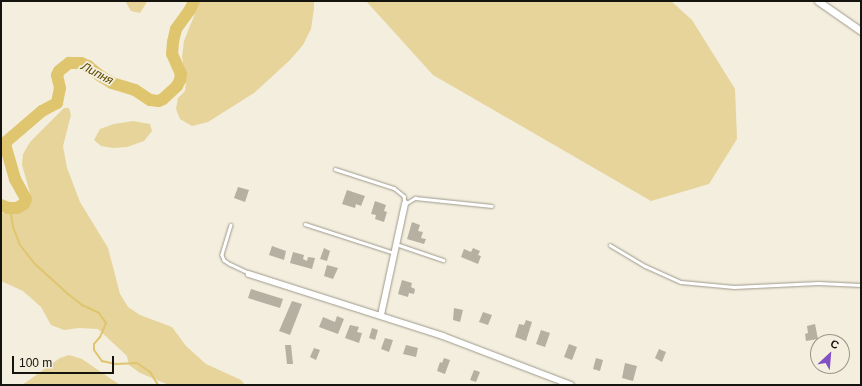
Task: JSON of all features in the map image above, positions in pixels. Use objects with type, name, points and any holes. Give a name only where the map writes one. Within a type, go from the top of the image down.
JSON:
[{"type":"main road","points":[[818,1],[861,31]]},
{"type":"street","points":[[381,315],[405,204]]},
{"type":"street","points":[[249,274],[443,336],[571,385]]},
{"type":"lane","points":[[335,169],[394,188],[404,196],[405,204]]},
{"type":"lane","points":[[405,204],[409,200],[415,198],[492,206]]},
{"type":"lane","points":[[305,224],[394,253]]},
{"type":"lane","points":[[231,225],[222,255],[224,260],[249,274]]},
{"type":"lane","points":[[396,244],[443,260]]},
{"type":"lane","points":[[610,245],[644,266],[681,282],[734,287],[818,283],[861,285]]},
{"type":"shaded area","points":[[125,1],[147,2],[140,13],[131,11]]},
{"type":"shaded area","points":[[200,1],[314,1],[314,8],[311,29],[303,45],[290,60],[254,93],[208,122],[192,126],[180,119],[176,109],[178,98],[185,91],[186,81],[182,57],[184,41]]},
{"type":"shaded area","points":[[366,1],[671,1],[692,20],[735,89],[737,139],[709,184],[651,201],[433,75]]},
{"type":"shaded area","points":[[64,108],[69,108],[71,115],[63,146],[67,168],[80,202],[108,248],[120,294],[128,307],[140,315],[172,327],[186,346],[206,364],[241,380],[245,385],[169,385],[140,373],[129,365],[127,356],[98,329],[79,328],[64,330],[51,325],[41,307],[23,291],[1,281],[1,213],[12,214],[28,206],[30,193],[22,165],[23,154],[30,142]]},
{"type":"shaded area","points":[[133,121],[150,124],[152,131],[144,141],[127,147],[113,148],[101,146],[94,140],[100,129],[114,124]]},
{"type":"shaded area","points":[[69,355],[82,359],[120,385],[22,385],[60,358]]},
{"type":"building","points":[[238,187],[249,190],[245,202],[234,198]]},
{"type":"building","points":[[347,190],[365,196],[361,206],[356,204],[355,208],[342,204]]},
{"type":"building","points":[[375,201],[386,205],[384,211],[387,212],[384,222],[375,219],[376,215],[371,214]]},
{"type":"building","points":[[412,222],[420,225],[418,231],[423,232],[421,238],[426,239],[424,244],[407,239]]},
{"type":"building","points":[[272,246],[286,251],[284,260],[269,255]]},
{"type":"building","points":[[324,248],[330,251],[327,261],[320,259]]},
{"type":"building","points":[[473,248],[480,251],[478,255],[481,256],[478,264],[461,257],[464,249],[471,252]]},
{"type":"building","points":[[293,252],[304,255],[303,259],[307,261],[308,257],[315,258],[312,269],[290,263]]},
{"type":"building","points":[[327,265],[338,268],[333,279],[324,276]]},
{"type":"building","points":[[402,280],[412,283],[411,287],[415,289],[414,294],[409,293],[408,297],[398,294]]},
{"type":"building","points":[[251,289],[283,299],[280,308],[248,298]]},
{"type":"building","points":[[292,301],[302,304],[290,335],[279,331]]},
{"type":"building","points":[[454,308],[463,310],[460,322],[453,320]]},
{"type":"building","points":[[483,312],[492,315],[488,325],[479,322]]},
{"type":"building","points":[[337,316],[344,319],[338,334],[319,327],[323,317],[335,322]]},
{"type":"building","points":[[526,320],[532,322],[526,341],[515,337],[519,324],[524,325]]},
{"type":"building","points":[[815,324],[817,334],[810,334],[810,340],[806,341],[805,334],[808,333],[807,326]]},
{"type":"building","points":[[350,325],[359,327],[357,332],[362,333],[359,343],[345,338]]},
{"type":"building","points":[[372,328],[378,330],[375,340],[369,338]]},
{"type":"building","points":[[541,330],[550,333],[545,347],[536,344]]},
{"type":"building","points":[[385,338],[393,340],[389,352],[381,349]]},
{"type":"building","points":[[569,344],[577,347],[572,360],[564,357]]},
{"type":"building","points":[[285,345],[291,345],[293,364],[287,364]]},
{"type":"building","points":[[406,345],[418,348],[416,357],[403,354]]},
{"type":"building","points":[[314,348],[320,350],[316,360],[310,357]]},
{"type":"building","points":[[659,349],[666,352],[662,362],[655,358]]},
{"type":"building","points":[[444,358],[450,360],[445,374],[437,371],[440,362],[442,363]]},
{"type":"building","points":[[596,358],[603,360],[600,371],[593,369]]},
{"type":"building","points":[[625,363],[637,366],[633,381],[622,378]]},
{"type":"building","points":[[474,370],[480,372],[476,382],[470,380]]},
{"type":"waterway","name":"Липня","points":[[1,205],[8,208],[17,208],[24,204],[26,199],[15,179],[5,145],[7,141],[42,111],[57,103],[60,88],[57,75],[59,71],[69,63],[81,63],[88,66],[112,83],[135,90],[150,100],[159,101],[163,99],[177,86],[180,80],[181,74],[172,54],[173,42],[176,29],[190,10],[194,1]]},
{"type":"waterway","points":[[10,208],[13,227],[20,245],[35,264],[82,305],[99,313],[106,323],[100,337],[94,344],[94,350],[102,361],[116,364],[137,363],[150,372],[158,385]]}]
